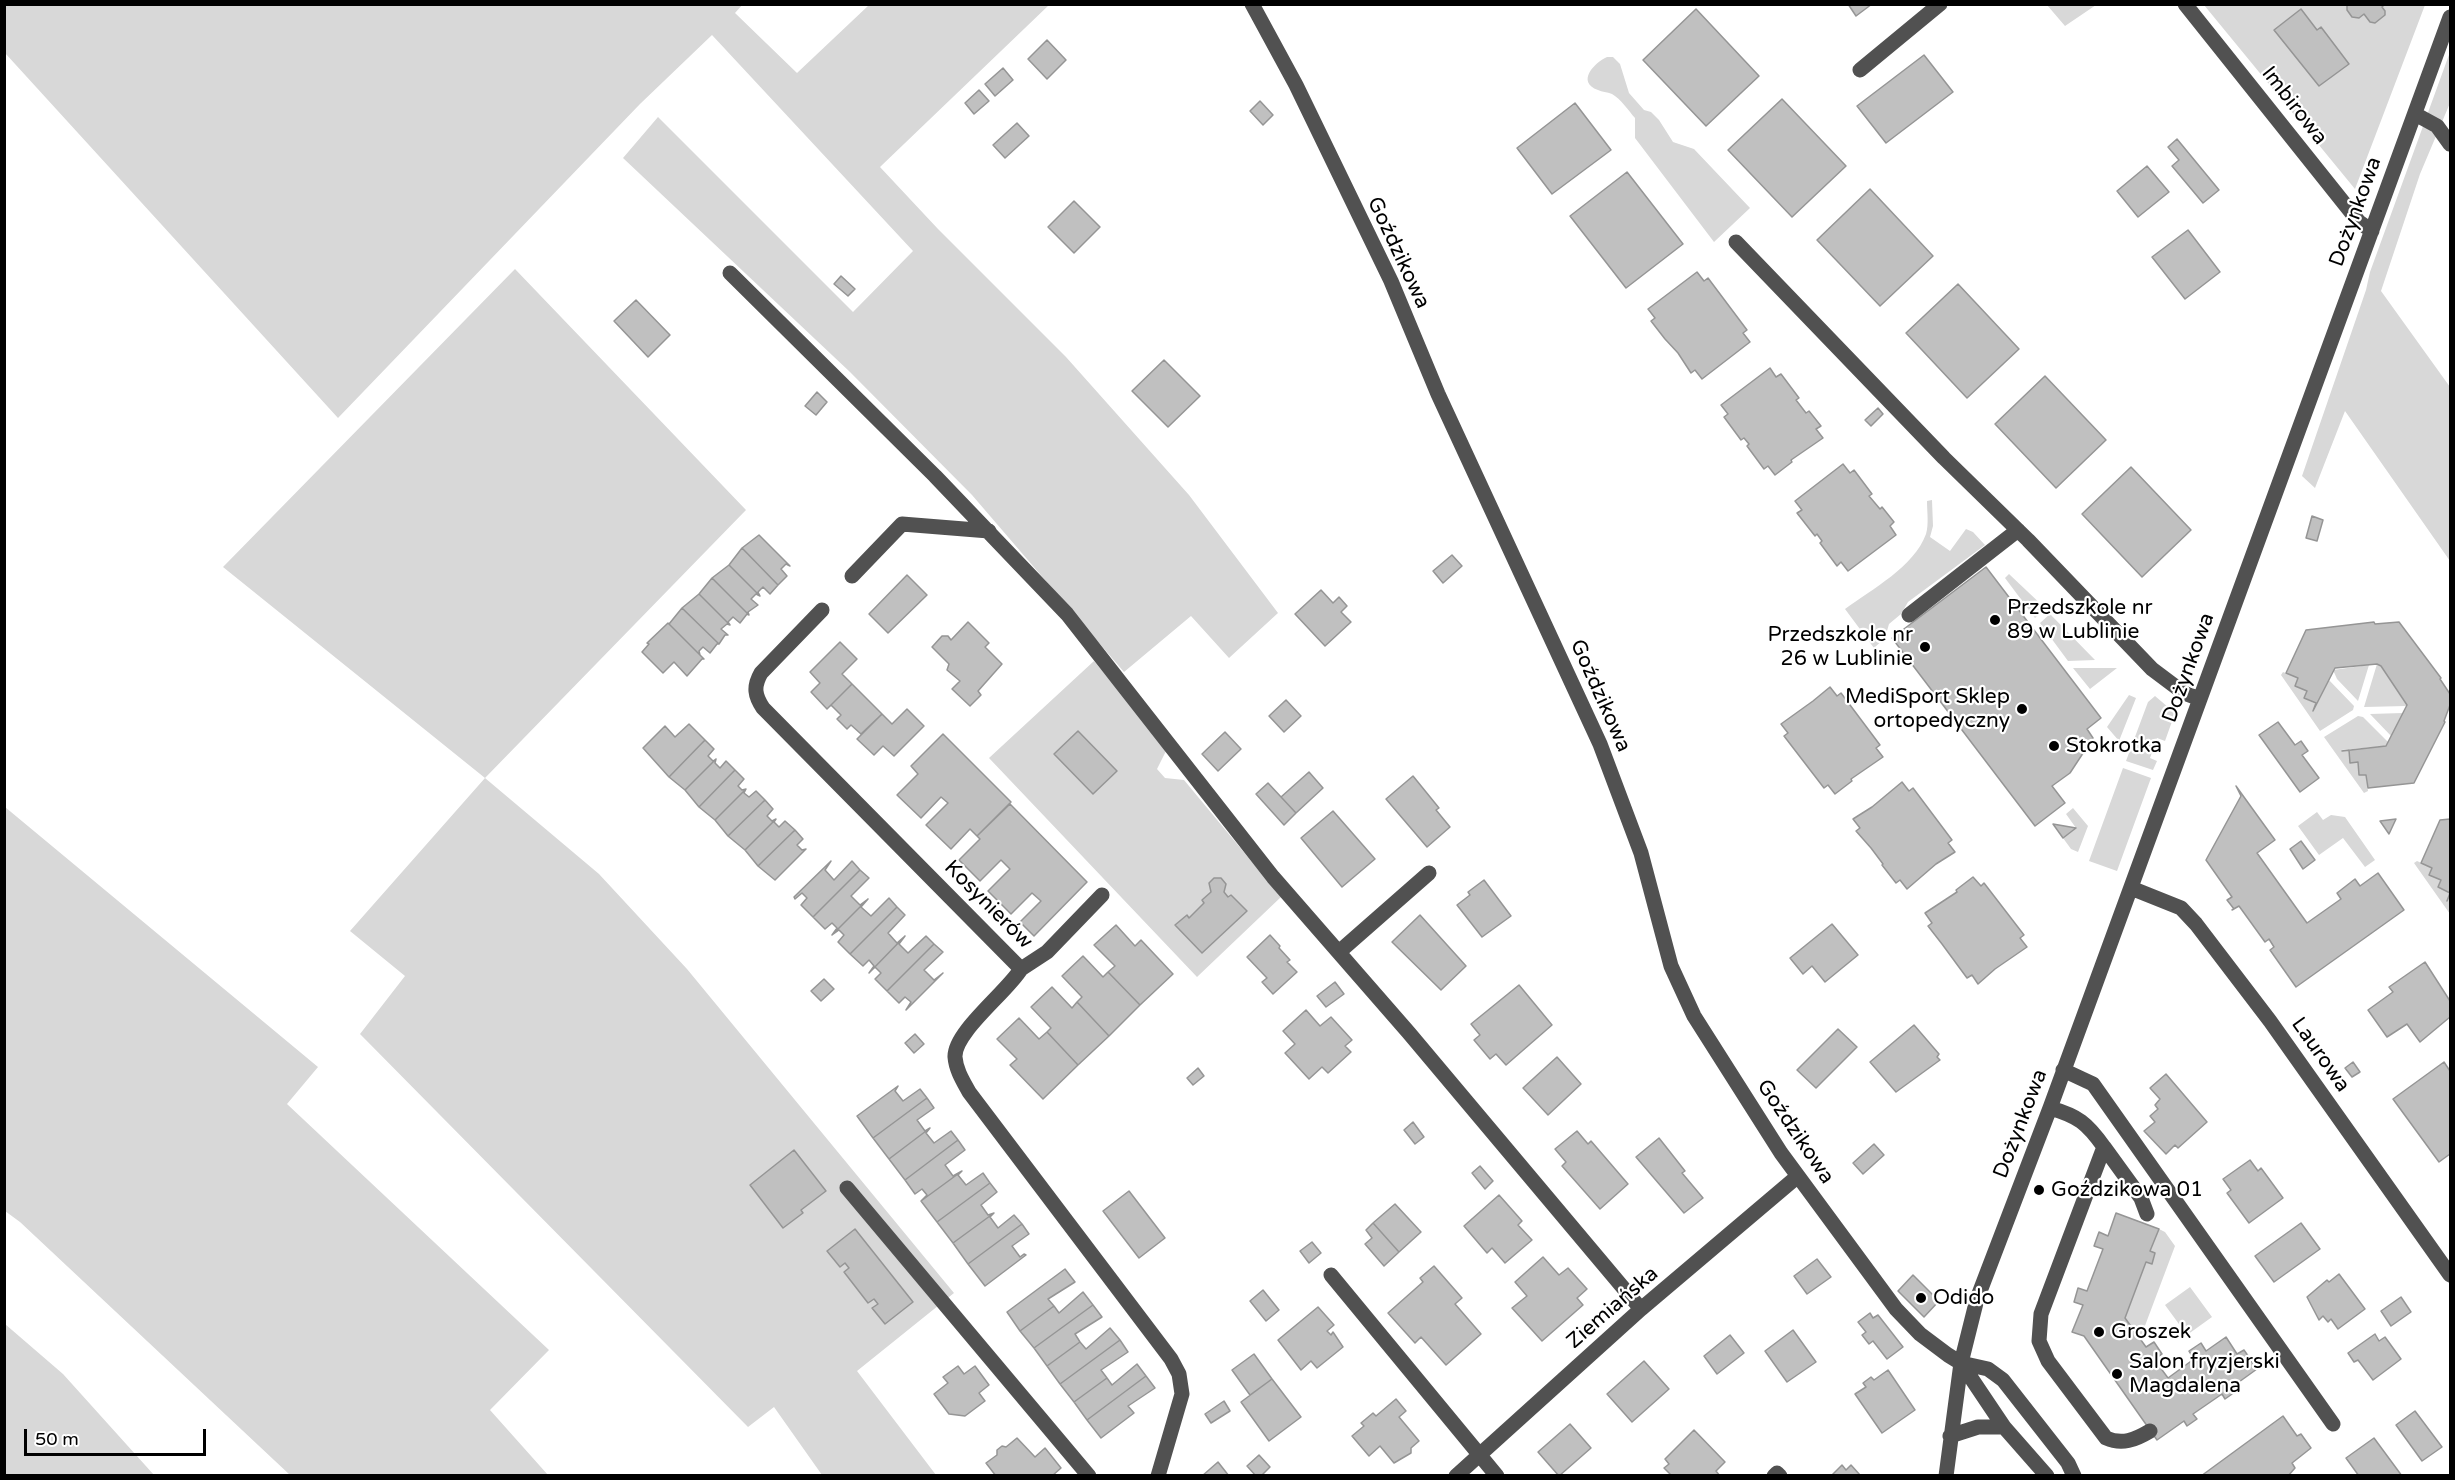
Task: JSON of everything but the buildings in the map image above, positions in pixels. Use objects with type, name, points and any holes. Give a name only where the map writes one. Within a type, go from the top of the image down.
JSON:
[{"type":"street","name":"Goździkowa","points":[[1252,4],[1296,85],[1391,281],[1438,394],[1600,744],[1641,853],[1671,966],[1680,989],[1710,1043],[1798,1176],[1896,1309],[1920,1334],[1961,1363]]},
{"type":"street","points":[[1860,70],[1940,4]]},
{"type":"street","name":"Imbirowa","points":[[2185,4],[2359,222],[2372,231]]},
{"type":"street","name":"Dożynkowa","points":[[1946,1476],[1961,1363],[1977,1299],[2050,1108],[2451,17]]},
{"type":"street","points":[[2415,114],[2437,126],[2451,144]]},
{"type":"street","points":[[1736,242],[2152,669],[2184,693],[2199,699]]},
{"type":"street","points":[[730,273],[989,531],[1067,614],[1273,877],[1641,1309]]},
{"type":"street","points":[[852,576],[902,524],[989,531]]},
{"type":"street","points":[[1909,615],[2018,530]]},
{"type":"street","name":"Kosynierów","points":[[822,610],[761,673],[755,686],[757,699],[1021,969],[1013,982],[959,1041],[955,1056],[958,1072],[969,1092],[1172,1359],[1179,1374],[1182,1394],[1158,1476]]},
{"type":"street","points":[[1339,952],[1429,873]]},
{"type":"street","name":"Laurowa","points":[[2130,888],[2181,908],[2196,924],[2270,1021],[2451,1275]]},
{"type":"street","points":[[1021,969],[1047,952],[1102,895]]},
{"type":"street","points":[[2063,1070],[2092,1084],[2333,1424]]},
{"type":"street","points":[[2050,1108],[2083,1121],[2141,1198],[2147,1214]]},
{"type":"street","points":[[2104,1147],[2041,1314],[2039,1341],[2048,1361],[2106,1438],[2117,1443],[2129,1441],[2150,1431]]},
{"type":"street","name":"Ziemiańska","points":[[1456,1476],[1641,1309],[1798,1176]]},
{"type":"street","points":[[847,1188],[1089,1476]]},
{"type":"street","points":[[1331,1275],[1497,1476]]},
{"type":"street","points":[[1961,1363],[2004,1428],[2047,1476]]},
{"type":"street","points":[[1961,1363],[1988,1369],[2003,1380],[2068,1463],[2074,1476]]},
{"type":"street","points":[[1950,1436],[1978,1427],[2004,1428]]},
{"type":"street","points":[[1774,1476],[1777,1473],[1780,1476]]},
{"type":"shaded area","points":[[743,4],[735,13],[797,73],[869,5],[1049,5],[880,167],[938,229],[1066,357],[1189,495],[1278,613],[1229,658],[1191,616],[1124,672],[972,495],[850,372],[623,158],[658,117],[853,312],[913,251],[712,35],[640,104],[338,418],[5,53],[5,5]]},
{"type":"shaded area","points":[[2047,5],[2096,5],[2065,26]]},
{"type":"shaded area","points":[[2204,5],[2425,5],[2355,189]]},
{"type":"shaded area","points":[[2450,52],[2450,103],[2420,174],[2381,291],[2450,387],[2450,561],[2345,411],[2315,488],[2302,476],[2366,290],[2370,272]]},
{"type":"shaded area","points":[[1607,57],[1613,57],[1620,64],[1629,93],[1644,110],[1651,112],[1659,120],[1673,142],[1694,149],[1750,208],[1714,242],[1635,138],[1635,118],[1615,96],[1592,87],[1588,82],[1589,73]]},
{"type":"shaded area","points":[[515,269],[746,510],[485,778],[223,567]]},
{"type":"shaded area","points":[[1932,500],[1933,526],[1930,537],[1950,551],[1966,529],[1973,532],[1985,545],[1908,602],[1901,614],[1889,624],[1885,638],[1874,648],[1845,609],[1891,576],[1912,557],[1926,534],[1927,501]]},
{"type":"shaded area","points":[[2009,574],[2045,608],[2035,618],[2005,578]]},
{"type":"shaded area","points":[[2050,614],[2095,660],[2068,661],[2040,623]]},
{"type":"shaded area","points":[[1094,661],[1167,749],[1157,769],[1165,778],[1184,780],[1281,897],[1197,977],[989,758]]},
{"type":"shaded area","points":[[2377,664],[2381,666],[2406,701],[2406,706],[2364,707]]},
{"type":"shaded area","points":[[2369,665],[2358,701],[2337,679],[2333,670]]},
{"type":"shaded area","points":[[2073,668],[2117,668],[2090,689]]},
{"type":"shaded area","points":[[2283,672],[2298,678],[2295,686],[2307,691],[2304,698],[2316,704],[2328,679],[2354,706],[2353,710],[2320,731],[2281,675]]},
{"type":"shaded area","points":[[2129,695],[2136,698],[2119,741],[2107,727]]},
{"type":"shaded area","points":[[2155,696],[2175,713],[2165,741],[2157,738],[2150,758],[2157,761],[2153,770],[2126,761],[2148,702]]},
{"type":"shaded area","points":[[2403,713],[2392,737],[2370,714]]},
{"type":"shaded area","points":[[2358,716],[2363,717],[2389,743],[2386,746],[2341,750],[2349,750],[2350,763],[2358,762],[2359,775],[2366,775],[2368,791],[2364,793],[2324,737]]},
{"type":"shaded area","points":[[2123,768],[2151,778],[2117,871],[2089,861]]},
{"type":"shaded area","points":[[485,778],[599,874],[687,969],[954,1293],[857,1371],[936,1475],[822,1475],[774,1407],[748,1427],[360,1034],[405,976],[350,931]]},
{"type":"shaded area","points":[[5,807],[318,1067],[287,1104],[549,1350],[490,1410],[548,1475],[290,1475],[20,1222],[5,1211]]},
{"type":"shaded area","points":[[2073,808],[2088,826],[2078,852],[2071,849],[2063,838],[2076,828],[2066,814]]},
{"type":"shaded area","points":[[2317,812],[2323,820],[2331,815],[2345,817],[2375,860],[2365,867],[2343,838],[2319,855],[2298,826]]},
{"type":"shaded area","points":[[2417,861],[2432,868],[2429,875],[2441,880],[2438,887],[2450,893],[2447,900],[2450,894],[2450,914],[2414,863]]},
{"type":"shaded area","points":[[2159,1229],[2165,1232],[2175,1246],[2140,1339],[2125,1318],[2146,1262],[2152,1264],[2155,1253],[2150,1251]]},
{"type":"shaded area","points":[[2190,1287],[2212,1317],[2187,1335],[2165,1305]]},
{"type":"shaded area","points":[[5,1324],[63,1374],[154,1475],[5,1475]]},
{"type":"place","name":"Przedszkole nr 89 w Lublinie","points":[[1995,620]]},
{"type":"place","name":"Przedszkole nr 26 w Lublinie","points":[[1925,647]]},
{"type":"place","name":"MediSport Sklep ortopedyczny","points":[[2022,709]]},
{"type":"place","name":"Stokrotka","points":[[2054,746]]},
{"type":"place","name":"Goździkowa 01","points":[[2039,1190]]},
{"type":"place","name":"Odido","points":[[1921,1298]]},
{"type":"place","name":"Groszek","points":[[2099,1332]]},
{"type":"place","name":"Salon fryzjerski Magdalena","points":[[2117,1374]]}]
